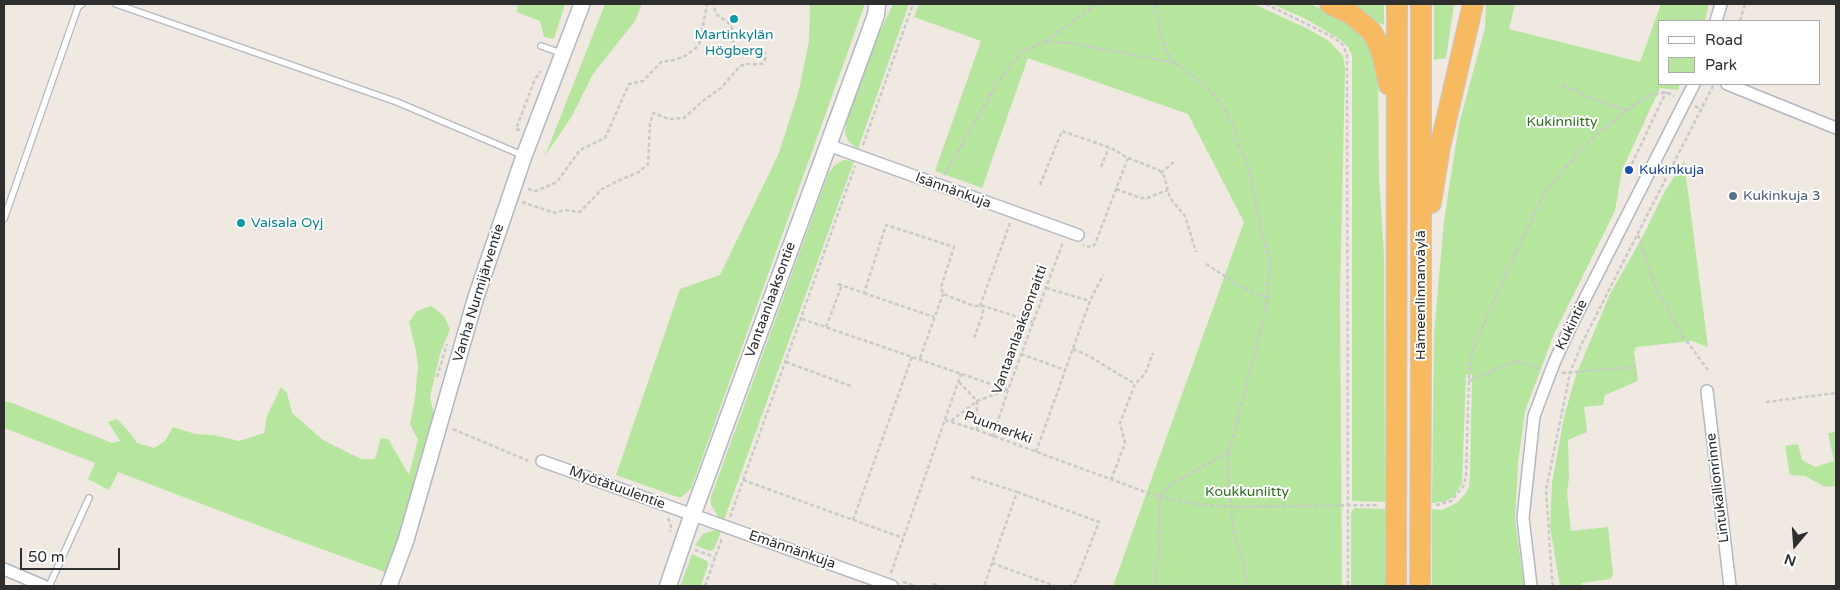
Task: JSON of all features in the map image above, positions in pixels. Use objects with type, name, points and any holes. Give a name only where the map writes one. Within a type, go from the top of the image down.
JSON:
[{"type":"highway","points":[[1330,4],[1361,22],[1371,31],[1377,41],[1388,77],[1397,139]]},
{"type":"highway","name":"Hämeenlinnanväylä","points":[[1396,586],[1397,4]]},
{"type":"highway","name":"Hämeenlinnanväylä","points":[[1420,586],[1421,4]]},
{"type":"highway","points":[[1421,282],[1434,177],[1473,4]]},
{"type":"main road","name":"Vantaanlaaksontie","points":[[668,586],[879,7]]},
{"type":"street","name":"Vanha Nurmijärventie","points":[[389,586],[408,535],[476,297],[524,156],[582,4]]},
{"type":"street","points":[[1716,20],[1721,4]]},
{"type":"street","name":"Kukintie","points":[[1531,586],[1523,518],[1534,416],[1550,372],[1600,267],[1693,85]]},
{"type":"street","points":[[1730,85],[1836,128]]},
{"type":"street","name":"Isännänkuja","points":[[828,145],[1067,231],[1077,239]]},
{"type":"street","name":"Lintukallionrinne","points":[[1707,390],[1730,586]]},
{"type":"street","name":"Myötätuulentie","points":[[540,463],[692,516]]},
{"type":"street","name":"Emännänkuja","points":[[692,516],[889,585]]},
{"type":"street","points":[[4,569],[30,583],[44,586]]},
{"type":"lane","points":[[4,218],[78,7],[82,4]]},
{"type":"lane","points":[[116,4],[397,102],[524,156]]},
{"type":"lane","points":[[541,46],[563,54]]},
{"type":"lane","points":[[48,586],[89,498]]},
{"type":"path","points":[[526,189],[536,191],[557,182],[580,150],[605,138],[629,84],[643,81],[661,62],[685,56],[695,49],[700,42],[707,4]]},
{"type":"path","points":[[522,202],[555,213],[564,210],[580,212],[602,189],[639,172],[648,164],[650,124],[653,113],[669,119],[684,118],[722,86],[740,66],[762,64],[765,60],[765,53],[760,50],[756,54],[750,54],[734,45],[730,24],[716,14],[713,4]]},
{"type":"path","points":[[705,586],[913,4]]},
{"type":"path","points":[[938,186],[1001,77],[1023,51],[1044,42],[1097,4]]},
{"type":"path","points":[[1156,4],[1158,26],[1166,51],[1176,64],[1201,82],[1219,101],[1231,119],[1240,149],[1249,167],[1260,231],[1270,260],[1268,300],[1226,468],[1232,528],[1242,557],[1247,586]]},
{"type":"path","points":[[1266,4],[1333,37],[1342,44],[1347,54],[1348,586]]},
{"type":"path","points":[[1740,20],[1745,4]]},
{"type":"path","points":[[1044,42],[1071,43],[1176,64]]},
{"type":"path","points":[[1563,85],[1596,100],[1626,110]]},
{"type":"path","points":[[1554,586],[1546,490],[1570,373],[1583,341],[1713,85]]},
{"type":"path","points":[[1432,505],[1451,501],[1463,488],[1466,477],[1469,381],[1473,350],[1544,193],[1592,138],[1626,110],[1651,96],[1666,92],[1629,170]]},
{"type":"path","points":[[1040,185],[1062,130],[1109,147],[1128,158],[1161,172],[1164,176],[1170,198],[1186,216],[1196,252]]},
{"type":"path","points":[[1101,167],[1109,147]]},
{"type":"path","points":[[1077,239],[1089,247],[1096,244],[1128,158]]},
{"type":"path","points":[[1161,172],[1176,160]]},
{"type":"path","points":[[1116,189],[1141,198],[1147,198],[1168,190]]},
{"type":"path","points":[[864,293],[886,225],[954,247],[940,287],[943,294],[920,359]]},
{"type":"path","points":[[974,338],[982,316],[982,306],[1009,227]]},
{"type":"path","name":"Vantaanlaaksonraitti","points":[[993,437],[1008,390],[1067,231]]},
{"type":"path","points":[[1638,235],[1655,286],[1682,336],[1708,370]]},
{"type":"path","points":[[1206,264],[1237,284],[1268,300]]},
{"type":"path","points":[[1036,452],[1090,301],[1103,275]]},
{"type":"path","points":[[826,327],[840,284],[934,317]]},
{"type":"path","points":[[1046,288],[1090,301]]},
{"type":"path","points":[[943,294],[974,306],[982,306],[1033,322]]},
{"type":"path","points":[[801,319],[1008,390]]},
{"type":"path","points":[[1072,349],[1089,356],[1135,384]]},
{"type":"path","points":[[1111,480],[1126,443],[1120,423],[1135,384],[1145,374],[1154,353]]},
{"type":"path","points":[[1021,354],[1065,370]]},
{"type":"path","points":[[853,520],[912,356]]},
{"type":"path","points":[[1469,381],[1517,361],[1550,372],[1570,373],[1636,367]]},
{"type":"path","points":[[786,362],[851,386]]},
{"type":"path","name":"Puumerkki","points":[[961,374],[945,420],[977,430],[1159,498],[1196,504],[1230,506],[1384,506]]},
{"type":"path","points":[[959,382],[977,401],[977,430]]},
{"type":"path","points":[[950,421],[977,401],[1008,390]]},
{"type":"path","points":[[1766,402],[1836,393]]},
{"type":"path","points":[[889,585],[903,538],[945,420]]},
{"type":"path","points":[[449,428],[540,463]]},
{"type":"path","points":[[1154,586],[1160,546],[1159,498],[1170,486],[1229,452]]},
{"type":"path","points":[[971,477],[1099,522],[1076,581],[1071,586]]},
{"type":"path","points":[[743,480],[903,538]]},
{"type":"path","points":[[984,586],[1017,492]]},
{"type":"path","points":[[667,514],[671,526],[669,533]]},
{"type":"path","points":[[992,563],[1055,586]]},
{"type":"path","points":[[933,584],[939,586]]},
{"type":"green space","points":[[518,4],[565,4],[554,39],[544,37],[540,21],[517,12]]},
{"type":"green space","points":[[605,4],[642,4],[635,21],[593,74],[572,116],[545,156]]},
{"type":"green space","points":[[810,4],[865,4],[691,489],[680,498],[616,475],[680,289],[720,275],[779,153],[799,90],[809,41]]},
{"type":"green space","points":[[893,4],[909,4],[858,149],[849,142],[845,134],[846,122],[876,40]]},
{"type":"green space","name":"Koukkuniitty","points":[[919,4],[1254,4],[1329,41],[1343,56],[1345,68],[1340,294],[1342,586],[1113,586],[1244,222],[1188,114],[1028,58],[982,188],[935,171],[981,41],[914,17]]},
{"type":"green space","points":[[1272,4],[1311,4],[1349,23],[1363,35],[1378,68],[1379,178],[1384,255],[1385,502],[1352,501],[1352,55],[1348,47],[1338,38],[1306,19]]},
{"type":"green space","points":[[1340,4],[1384,4],[1384,25]]},
{"type":"green space","points":[[1434,4],[1454,4],[1446,58],[1434,60]]},
{"type":"green space","name":"Kukinniitty","points":[[1486,4],[1515,4],[1509,29],[1640,62],[1661,4],[1709,4],[1705,20],[1658,20],[1658,85],[1680,85],[1678,90],[1660,88],[1622,170],[1615,211],[1554,334],[1525,411],[1518,463],[1515,519],[1524,586],[1432,586],[1432,509],[1442,510],[1457,503],[1469,487],[1472,375],[1466,374],[1462,484],[1453,497],[1446,501],[1432,503],[1434,334],[1444,221],[1459,124],[1485,28]]},
{"type":"green space","points":[[843,160],[854,161],[724,520],[718,516],[711,505],[711,497],[828,174],[834,166]]},
{"type":"green space","points":[[1684,161],[1708,347],[1692,341],[1636,347],[1634,352],[1638,381],[1605,395],[1603,405],[1584,407],[1587,432],[1568,440],[1569,477],[1567,493],[1571,531],[1608,527],[1613,574],[1611,579],[1581,583],[1582,586],[1560,586],[1550,527],[1552,483],[1564,417],[1576,375],[1610,294],[1643,236],[1665,191]]},
{"type":"green space","points":[[431,306],[444,316],[450,329],[440,354],[430,397],[434,415],[392,563],[385,572],[118,472],[109,490],[88,479],[95,463],[4,428],[4,401],[112,443],[120,441],[108,422],[117,419],[137,443],[154,448],[165,441],[173,427],[195,434],[214,435],[239,441],[264,433],[267,416],[281,387],[287,393],[292,413],[323,440],[361,459],[375,459],[381,438],[388,439],[409,475],[418,440],[410,424],[418,367],[409,322],[417,311]]},
{"type":"green space","points":[[1836,432],[1836,486],[1825,487],[1805,476],[1790,475],[1785,446],[1798,444],[1802,460],[1815,467],[1834,461],[1828,433]]},
{"type":"green space","points":[[1354,508],[1385,509],[1385,586],[1351,586],[1351,513]]},
{"type":"green space","points":[[715,530],[721,532],[714,549],[710,551],[695,545],[703,534]]},
{"type":"green space","points":[[692,554],[707,561],[708,565],[701,586],[680,586]]},
{"type":"place","name":"Martinkylän Högberg","points":[[734,19]]},
{"type":"place","name":"Kukinkuja","points":[[1629,170]]},
{"type":"place","name":"Kukinkuja 3","points":[[1733,196]]},
{"type":"place","name":"Vaisala Oyj","points":[[241,223]]}]
